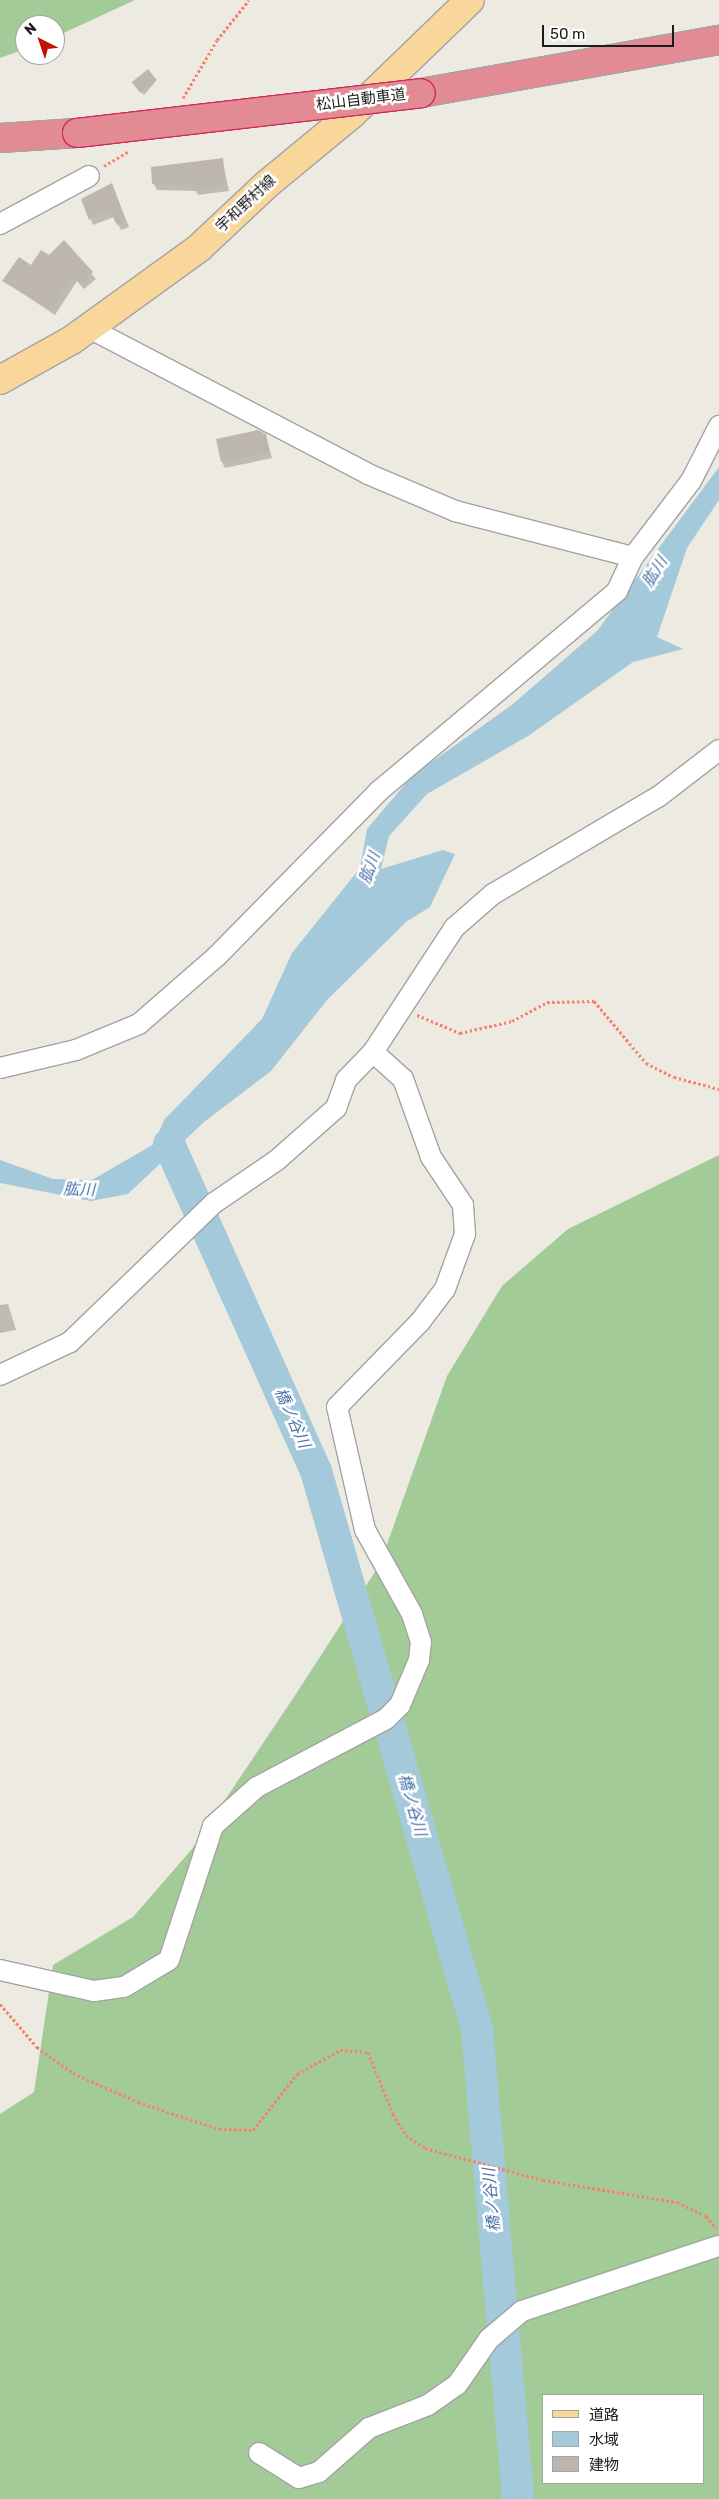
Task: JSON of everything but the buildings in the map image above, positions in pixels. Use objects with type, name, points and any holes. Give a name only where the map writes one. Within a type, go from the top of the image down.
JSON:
[{"type":"highway","name":"松山自動車道","points":[[0,138],[77,133],[421,93],[719,40]]},
{"type":"main road","name":"宇和野村線","points":[[0,380],[89,328],[199,248],[266,185],[351,115],[470,0]]},
{"type":"street","points":[[0,224],[89,176]]},
{"type":"street","points":[[89,328],[368,474],[455,511],[634,557]]},
{"type":"street","points":[[0,1068],[76,1050],[139,1024],[217,956],[379,791],[617,591],[634,557],[691,481],[719,426]]},
{"type":"street","points":[[0,1375],[70,1342],[214,1203],[277,1160],[336,1108],[346,1080],[373,1052],[454,928],[493,894],[658,797],[719,750]]},
{"type":"street","points":[[0,1970],[94,1991],[124,1987],[169,1960],[213,1826],[256,1787],[386,1719],[400,1704],[419,1660],[421,1642],[412,1614],[365,1530],[337,1407],[420,1322],[445,1289],[465,1234],[463,1204],[431,1157],[403,1079],[373,1052]]},
{"type":"street","points":[[260,2453],[293,2475],[319,2472],[368,2428],[428,2405],[457,2385],[489,2339],[522,2310],[719,2246]]},
{"type":"path","points":[[175,107],[217,40],[249,0]]},
{"type":"path","points":[[89,176],[135,146]]},
{"type":"path","points":[[400,1008],[460,1033],[512,1021],[548,1002],[594,1001],[646,1063],[674,1077],[719,1089]]},
{"type":"path","points":[[0,2004],[37,2047],[73,2073],[138,2102],[219,2129],[253,2130],[297,2074],[340,2050],[368,2052],[393,2114],[406,2135],[425,2148],[543,2180],[677,2202],[706,2216],[719,2232]]},
{"type":"green space","points":[[0,0],[135,0],[65,32],[65,15],[15,15],[15,53],[0,58]]},
{"type":"green space","points":[[719,1155],[719,2499],[0,2499],[0,2114],[34,2092],[53,1965],[133,1917],[192,1849],[294,1697],[380,1564],[447,1376],[502,1286],[568,1229]]},
{"type":"water","name":"肱川","points":[[719,467],[719,500],[687,548],[657,637],[683,649],[633,662],[528,736],[427,794],[389,836],[381,869],[443,850],[455,854],[430,907],[406,922],[327,1000],[271,1071],[204,1122],[128,1194],[91,1201],[0,1183],[0,1160],[53,1179],[92,1180],[154,1144],[164,1120],[262,1019],[292,953],[360,868],[367,829],[412,776],[513,704],[597,631]]},
{"type":"waterway","name":"橋ノ谷川","points":[[169,1144],[316,1471],[477,2029],[518,2499]]}]
